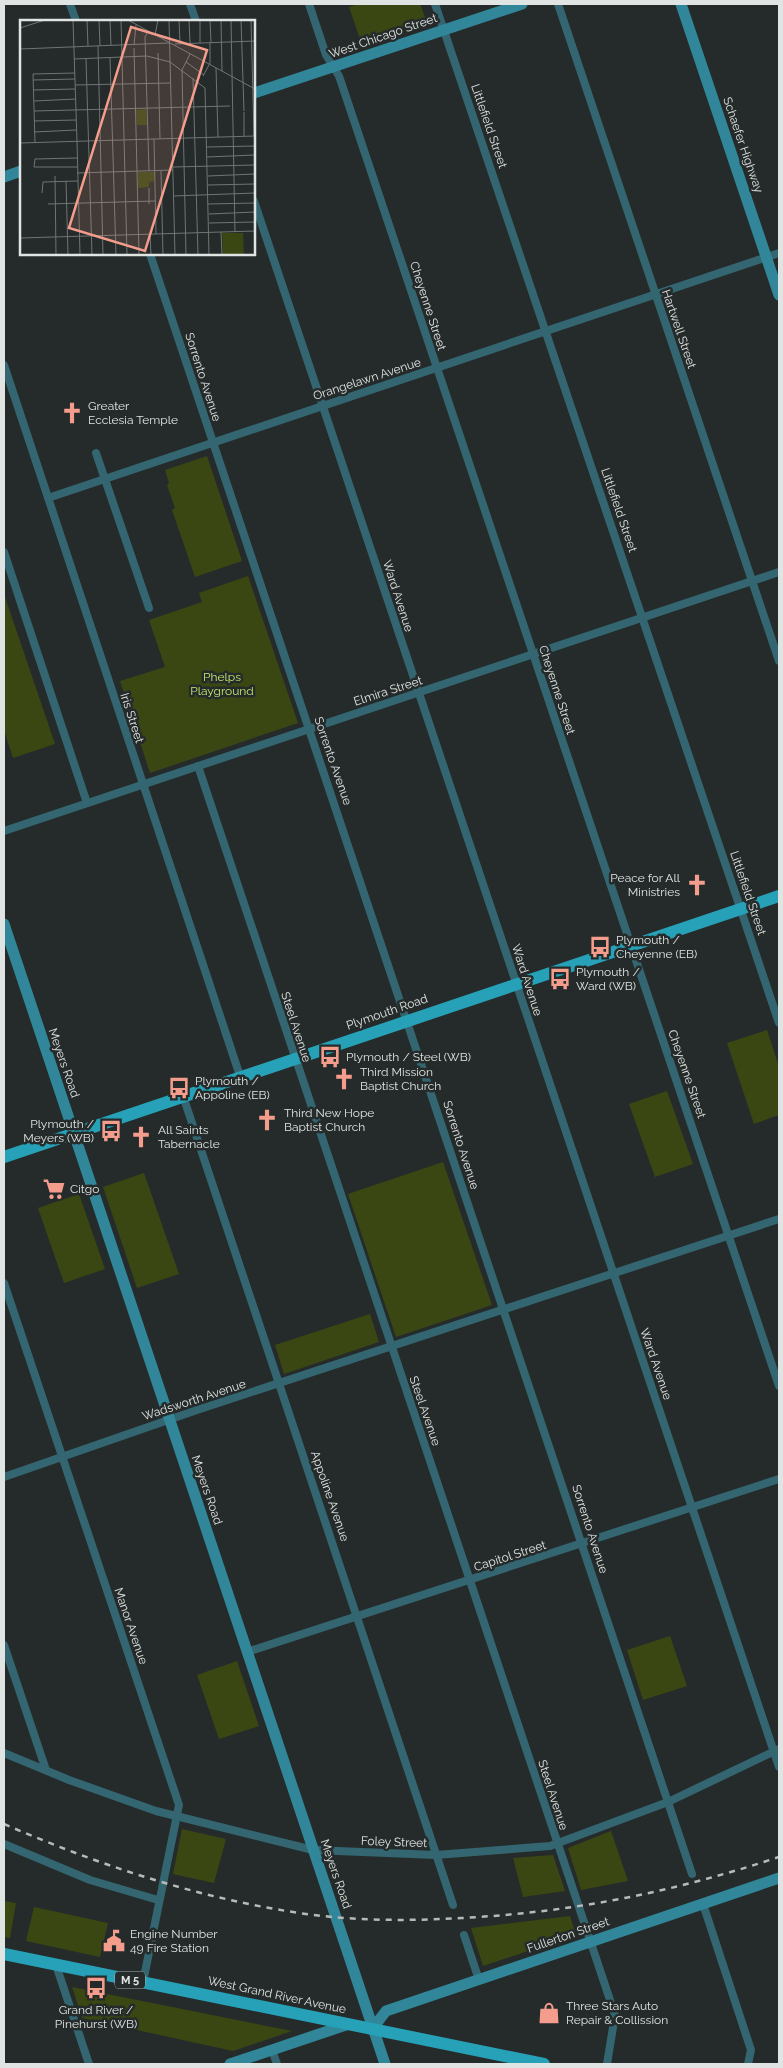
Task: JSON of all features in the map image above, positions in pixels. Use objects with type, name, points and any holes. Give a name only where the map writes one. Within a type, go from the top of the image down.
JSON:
[{"type":"main road","name":"Plymouth Road","points":[[4,1157],[779,896]]},
{"type":"main road","name":"West Grand River Avenue","points":[[4,1954],[373,2028],[526,2063],[544,2064]]},
{"type":"street","points":[[70,4],[76,20]]},
{"type":"street","points":[[190,4],[196,20]]},
{"type":"street","name":"Cheyenne Street","points":[[309,4],[326,55],[339,76],[779,1386]]},
{"type":"street","name":"Littlefield Street","points":[[435,4],[779,1023]]},
{"type":"street","name":"West Chicago Street","points":[[255,93],[522,4]]},
{"type":"street","name":"Hartwell Street","points":[[558,4],[779,661]]},
{"type":"street","name":"Schaefer Highway","points":[[681,4],[779,295]]},
{"type":"street","points":[[4,177],[20,171]]},
{"type":"street","name":"Ward Avenue","points":[[255,204],[692,1508],[777,1750],[779,1767]]},
{"type":"street","name":"Orangelawn Avenue","points":[[48,498],[779,253]]},
{"type":"street","name":"Sorrento Avenue","points":[[150,255],[692,1874]]},
{"type":"street","name":"Iris Street","points":[[4,366],[240,1076]]},
{"type":"street","points":[[96,453],[149,608]]},
{"type":"street","points":[[4,552],[87,803]]},
{"type":"street","name":"Elmira Street","points":[[4,832],[779,572]]},
{"type":"street","name":"Steel Avenue","points":[[198,766],[616,2018],[607,2064]]},
{"type":"street","name":"Meyers Road","points":[[4,924],[385,2064]]},
{"type":"street","name":"Appoline Avenue","points":[[183,1096],[453,1904]]},
{"type":"street","points":[[504,1311],[779,1219]]},
{"type":"street","name":"Manor Avenue","points":[[4,1283],[179,1805],[142,1982]]},
{"type":"street","name":"Wadsworth Avenue","points":[[4,1477],[169,1420],[504,1311]]},
{"type":"street","name":"Capitol Street","points":[[247,1652],[779,1479]]},
{"type":"street","points":[[4,1645],[46,1770]]},
{"type":"street","name":"Foley Street","points":[[4,1753],[156,1811],[313,1850],[436,1855],[557,1844],[668,1802],[777,1750]]},
{"type":"street","points":[[4,1844],[90,1880],[158,1900]]},
{"type":"street","name":"Fullerton Street","points":[[373,2028],[386,2012],[779,1878]]},
{"type":"street","points":[[703,1904],[752,2050],[748,2064]]},
{"type":"street","points":[[464,1935],[479,1980]]},
{"type":"street","points":[[56,1964],[89,2064]]},
{"type":"street","points":[[230,2064],[349,2024]]},
{"type":"street","points":[[272,2050],[277,2064]]},
{"type":"green space","points":[[359,4],[420,4],[426,20],[361,42],[349,7]]},
{"type":"green space","points":[[207,456],[242,561],[195,577],[172,510],[175,508],[167,485],[169,483],[165,470]]},
{"type":"green space","name":"Phelps Playground","points":[[248,576],[298,723],[150,773],[120,681],[165,667],[149,620],[202,602],[199,593]]},
{"type":"green space","points":[[4,594],[55,744],[13,758],[4,730]]},
{"type":"green space","points":[[767,1030],[779,1067],[779,1115],[754,1124],[727,1043]]},
{"type":"green space","points":[[667,1091],[693,1164],[655,1177],[629,1104]]},
{"type":"green space","points":[[443,1162],[492,1305],[396,1337],[348,1194]]},
{"type":"green space","points":[[144,1173],[179,1274],[137,1288],[103,1187]]},
{"type":"green space","points":[[79,1194],[105,1269],[64,1283],[38,1208]]},
{"type":"green space","points":[[370,1314],[379,1342],[284,1374],[275,1345]]},
{"type":"green space","points":[[670,1636],[687,1686],[643,1700],[627,1650]]},
{"type":"green space","points":[[237,1661],[259,1726],[219,1739],[197,1675]]},
{"type":"green space","points":[[182,1829],[226,1839],[214,1883],[173,1874]]},
{"type":"green space","points":[[611,1831],[628,1881],[581,1890],[568,1848]]},
{"type":"green space","points":[[553,1855],[565,1891],[523,1897],[513,1858]]},
{"type":"green space","points":[[4,1901],[16,1903],[10,1938],[4,1937]]},
{"type":"green space","points":[[34,1907],[108,1923],[100,1957],[26,1941]]},
{"type":"green space","points":[[570,1916],[576,1935],[483,1966],[471,1928]]},
{"type":"green space","points":[[72,1987],[292,2031],[233,2051],[82,2018]]},
{"type":"railway","points":[[4,1824],[77,1854],[190,1890],[267,1908],[306,1914],[364,1919],[462,1918],[544,1911],[662,1890],[779,1857]]},
{"type":"place","name":"Greater Ecclesia Temple","points":[[72,413]]},
{"type":"place","name":"Peace for All Ministries","points":[[697,885]]},
{"type":"place","name":"Plymouth / Cheyenne (EB)","points":[[600,947]]},
{"type":"place","name":"Plymouth / Ward (WB)","points":[[560,979]]},
{"type":"place","name":"Plymouth / Steel (WB)","points":[[330,1057]]},
{"type":"place","name":"Third Mission Baptist Church","points":[[344,1079]]},
{"type":"place","name":"Plymouth / Appoline (EB)","points":[[179,1088]]},
{"type":"place","name":"Third New Hope Baptist Church","points":[[267,1120]]},
{"type":"place","name":"Plymouth / Meyers (WB)","points":[[111,1131]]},
{"type":"place","name":"All Saints Tabernacle","points":[[141,1137]]},
{"type":"place","name":"Citgo","points":[[54,1189]]},
{"type":"place","name":"Engine Number 49 Fire Station","points":[[114,1941]]},
{"type":"place","name":"Grand River / Pinehurst (WB)","points":[[96,1988]]},
{"type":"place","name":"Three Stars Auto Repair & Collission","points":[[549,2013]]}]
